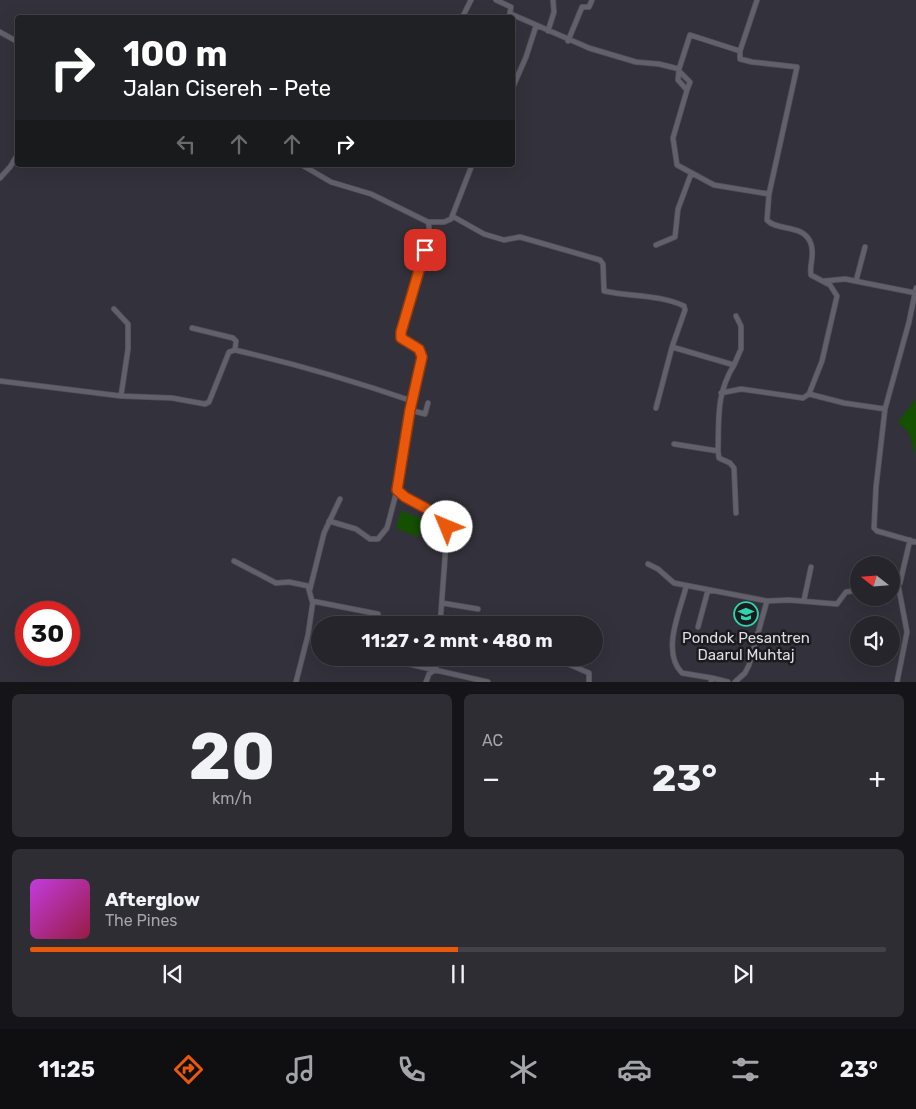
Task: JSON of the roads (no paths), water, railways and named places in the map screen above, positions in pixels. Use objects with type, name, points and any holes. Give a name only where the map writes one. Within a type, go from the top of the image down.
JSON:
[{"type":"street","points":[[464,15],[471,0]]},
{"type":"street","points":[[496,0],[511,7],[510,15]]},
{"type":"street","points":[[548,30],[554,12],[552,0]]},
{"type":"street","points":[[568,41],[582,7],[589,7],[592,0]]},
{"type":"street","points":[[721,392],[741,389],[803,398],[809,394],[822,361],[837,299],[832,287],[812,277],[810,274],[813,253],[807,237],[799,231],[771,224],[766,214],[797,67],[741,59],[740,51],[757,0]]},
{"type":"street","points":[[515,18],[548,30],[568,41],[636,62],[659,64],[679,70],[690,82],[676,126],[673,145],[676,165],[714,185],[769,194]]},
{"type":"street","points":[[515,82],[536,26]]},
{"type":"street","points":[[0,32],[15,40]]},
{"type":"street","points":[[687,90],[678,80],[689,35],[740,51]]},
{"type":"street","points":[[0,178],[15,159]]},
{"type":"street","points":[[305,167],[331,182],[371,194],[428,222],[448,221],[452,216],[471,167]]},
{"type":"street","points":[[656,245],[675,237],[679,204],[692,174]]},
{"type":"street","points":[[452,216],[484,234],[500,239],[508,240],[520,237],[600,260],[603,264],[604,291],[634,296],[652,296],[684,306],[685,310],[672,347],[656,408]]},
{"type":"street","points":[[329,520],[356,529],[370,539],[378,539],[387,528],[397,490],[410,410],[422,357],[419,349],[404,340],[400,335],[429,235],[428,222]]},
{"type":"street","points":[[856,281],[865,247]]},
{"type":"street","points":[[822,282],[837,279],[916,291],[885,409],[876,486],[874,528],[877,531],[916,542]]},
{"type":"street","points":[[114,309],[128,324],[128,350],[121,396]]},
{"type":"street","points":[[736,316],[741,326],[741,349],[725,379],[721,392],[718,451],[719,458],[730,463],[734,468],[736,513]]},
{"type":"street","points":[[192,328],[233,338],[236,341],[235,350]]},
{"type":"street","points":[[672,347],[734,365]]},
{"type":"street","points":[[0,381],[121,396],[172,398],[205,404],[210,402],[229,352],[235,350],[274,358],[340,376],[412,401]]},
{"type":"street","points":[[809,394],[844,404],[885,409]]},
{"type":"street","points":[[410,410],[424,414],[428,403]]},
{"type":"street","points":[[674,444],[718,451]]},
{"type":"street","points":[[397,490],[402,495],[446,521],[441,616]]},
{"type":"street","points":[[296,682],[308,635],[313,601],[311,600],[310,589],[329,520],[340,499]]},
{"type":"street","points":[[900,583],[910,540]]},
{"type":"street","points":[[234,560],[276,583],[307,585],[310,589]]},
{"type":"street","points":[[648,564],[658,569],[670,581],[686,587],[767,602],[804,600],[837,604],[846,592],[850,591]]},
{"type":"street","points":[[804,600],[811,567]]},
{"type":"street","points":[[686,587],[672,643],[674,659],[682,672],[728,682]]},
{"type":"street","points":[[698,627],[708,590]]},
{"type":"street","points":[[897,682],[907,632],[900,595]]},
{"type":"street","points":[[313,601],[378,614],[378,616]]},
{"type":"street","points":[[735,682],[745,673],[750,664],[767,602]]},
{"type":"street","points":[[442,603],[478,609]]},
{"type":"street","points":[[425,666],[488,682]]},
{"type":"street","points":[[573,666],[589,673],[589,682]]},
{"type":"street","points":[[426,682],[429,674],[436,668]]},
{"type":"place","name":"Pondok Pesantren Daarul Muhtaj","points":[[746,614]]}]
